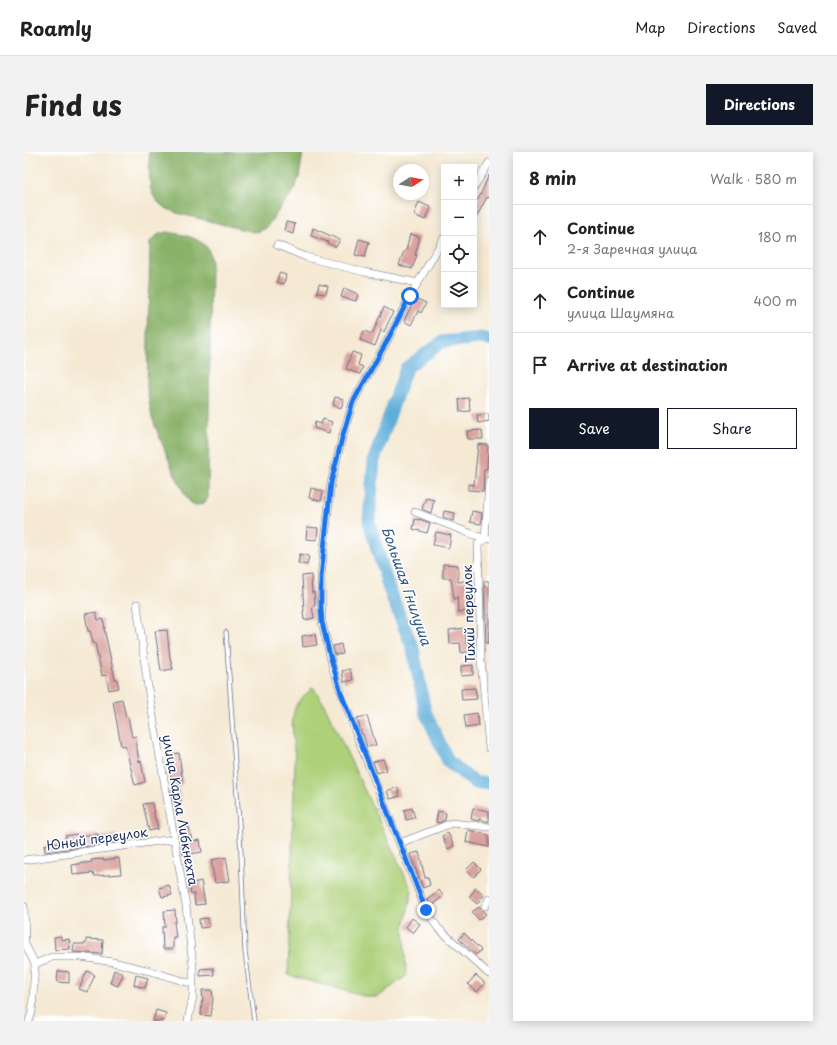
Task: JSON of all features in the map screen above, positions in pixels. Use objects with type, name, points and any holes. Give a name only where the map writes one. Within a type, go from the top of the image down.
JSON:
[{"type":"street","points":[[477,182],[489,163]]},
{"type":"street","points":[[441,243],[353,402],[331,483],[321,577],[322,622],[333,669],[341,693],[426,910],[438,928],[489,974]]},
{"type":"street","points":[[277,245],[306,257],[364,272],[418,283]]},
{"type":"street","name":"Тихий переулок","points":[[489,481],[487,539],[478,544],[481,660],[489,748]]},
{"type":"street","points":[[415,512],[487,539]]},
{"type":"street","name":"улица Карла Либкнехта","points":[[137,604],[148,688],[173,839],[186,906],[193,966],[191,1008],[188,1021]]},
{"type":"street","points":[[481,660],[489,661]]},
{"type":"street","points":[[400,843],[452,823],[489,827]]},
{"type":"street","name":"Юный переулок","points":[[24,860],[173,839]]},
{"type":"street","points":[[24,906],[25,944],[35,964],[32,1012],[28,1021]]},
{"type":"street","points":[[35,964],[52,957],[81,957],[113,962],[193,984]]},
{"type":"lane","points":[[226,632],[242,860],[245,951],[254,1021]]},
{"type":"green space","points":[[149,152],[303,152],[299,178],[292,194],[266,228],[253,232],[177,213],[159,203],[151,189]]},
{"type":"green space","points":[[167,232],[189,237],[200,242],[208,249],[211,261],[208,497],[203,504],[199,505],[194,505],[189,501],[172,468],[152,418],[147,389],[150,243],[157,235]]},
{"type":"green space","points":[[313,687],[324,704],[412,891],[404,927],[406,976],[378,997],[367,997],[288,975],[295,760],[293,721],[294,713],[299,701]]},
{"type":"building","points":[[489,175],[489,198],[487,197],[477,216],[478,200]]},
{"type":"building","points":[[419,202],[430,207],[425,220],[414,215]]},
{"type":"building","points":[[286,222],[295,224],[293,234],[284,231]]},
{"type":"building","points":[[313,228],[340,240],[336,247],[327,243],[328,242],[311,236]]},
{"type":"building","points":[[410,234],[420,237],[415,255],[417,255],[412,269],[399,265],[404,251],[406,251]]},
{"type":"building","points":[[359,239],[369,242],[365,257],[355,255]]},
{"type":"building","points":[[279,273],[286,275],[284,284],[277,282]]},
{"type":"building","points":[[319,284],[328,286],[326,294],[317,293]]},
{"type":"building","points":[[344,288],[358,294],[356,301],[341,297]]},
{"type":"building","points":[[415,298],[426,303],[421,313],[418,311],[411,325],[404,321]]},
{"type":"building","points":[[384,307],[393,312],[384,332],[381,330],[375,346],[360,340],[364,331],[372,334]]},
{"type":"building","points":[[352,352],[361,355],[358,365],[363,367],[360,374],[346,369]]},
{"type":"building","points":[[335,397],[344,399],[341,408],[333,405]]},
{"type":"building","points":[[469,398],[470,411],[460,412],[459,399]]},
{"type":"building","points":[[489,414],[489,421],[478,423],[477,415]]},
{"type":"building","points":[[323,419],[332,422],[329,433],[314,428],[315,422],[321,424]]},
{"type":"building","points":[[482,430],[483,439],[468,439],[467,431]]},
{"type":"building","points":[[478,444],[488,445],[487,469],[484,469],[483,491],[468,490],[468,484],[474,485]]},
{"type":"building","points":[[311,488],[323,491],[321,501],[309,498]]},
{"type":"building","points":[[426,498],[434,500],[431,513],[422,509]]},
{"type":"building","points":[[444,511],[455,513],[453,521],[443,517]]},
{"type":"building","points":[[472,511],[482,513],[481,524],[470,522]]},
{"type":"building","points":[[415,519],[430,523],[427,533],[413,529]]},
{"type":"building","points":[[307,527],[318,528],[317,540],[306,539]]},
{"type":"building","points":[[436,532],[451,535],[449,548],[433,545]]},
{"type":"building","points":[[300,554],[309,556],[307,565],[298,563]]},
{"type":"building","points":[[443,564],[458,565],[458,582],[466,581],[468,611],[458,612],[457,596],[457,599],[454,599],[451,578],[443,578]]},
{"type":"building","points":[[311,575],[312,593],[314,592],[315,606],[312,606],[314,618],[304,620],[302,576]]},
{"type":"building","points":[[484,581],[489,581],[489,643],[486,643]]},
{"type":"building","points":[[96,612],[98,620],[103,619],[115,679],[117,679],[119,688],[109,690],[106,675],[102,676],[95,643],[93,643],[90,631],[88,631],[85,614]]},
{"type":"building","points":[[465,628],[466,644],[471,643],[472,651],[461,653],[460,643],[450,644],[449,630]]},
{"type":"building","points":[[167,630],[170,658],[173,669],[161,671],[155,631]]},
{"type":"building","points":[[315,634],[317,645],[303,647],[302,636]]},
{"type":"building","points":[[341,644],[343,654],[335,655],[333,646]]},
{"type":"building","points":[[473,665],[473,675],[461,676],[461,666]]},
{"type":"building","points":[[350,669],[353,680],[344,682],[342,671]]},
{"type":"building","points":[[475,688],[477,699],[462,700],[461,689]]},
{"type":"building","points":[[122,699],[126,717],[128,717],[132,737],[136,736],[139,762],[141,761],[145,782],[135,785],[125,745],[121,746],[113,701]]},
{"type":"building","points":[[477,713],[479,726],[466,728],[464,715]]},
{"type":"building","points":[[367,716],[376,745],[367,747],[357,718]]},
{"type":"building","points":[[179,753],[183,784],[178,785],[181,802],[173,803],[171,790],[173,790],[168,755]]},
{"type":"building","points":[[383,759],[387,770],[377,773],[373,762]]},
{"type":"building","points":[[397,787],[400,796],[390,799],[387,791]]},
{"type":"building","points":[[152,803],[158,829],[149,831],[143,804]]},
{"type":"building","points":[[412,808],[415,818],[406,820],[404,810]]},
{"type":"building","points":[[473,808],[489,811],[489,822],[479,819],[479,821],[471,819]]},
{"type":"building","points":[[438,811],[446,813],[445,820],[439,823],[436,822]]},
{"type":"building","points":[[189,827],[192,841],[200,840],[202,852],[183,855],[180,828]]},
{"type":"building","points":[[468,830],[489,835],[489,847],[466,842]]},
{"type":"building","points":[[448,833],[454,846],[448,849],[442,836]]},
{"type":"building","points":[[77,834],[77,836],[98,834],[98,837],[117,835],[118,842],[45,852],[44,845],[66,842],[65,836]]},
{"type":"building","points":[[419,852],[425,878],[428,877],[430,885],[423,888],[410,854]]},
{"type":"building","points":[[226,857],[230,881],[215,883],[211,860]]},
{"type":"building","points":[[119,858],[121,874],[94,876],[93,873],[73,875],[72,865],[92,862],[91,860]]},
{"type":"building","points":[[474,862],[481,869],[474,877],[466,870]]},
{"type":"building","points":[[201,881],[205,904],[195,905],[194,894],[191,894],[189,884]]},
{"type":"building","points":[[169,885],[172,895],[162,897],[159,888]]},
{"type":"building","points":[[476,888],[484,895],[477,904],[469,897]]},
{"type":"building","points":[[439,890],[443,896],[430,907],[427,899]]},
{"type":"building","points":[[479,907],[486,914],[479,920],[472,912]]},
{"type":"building","points":[[175,910],[176,922],[174,922],[176,937],[173,937],[173,949],[163,949],[162,927],[165,927],[164,911]]},
{"type":"building","points":[[208,918],[209,927],[200,928],[199,919]]},
{"type":"building","points":[[412,918],[420,924],[413,933],[406,927]]},
{"type":"building","points":[[464,933],[481,950],[476,955],[459,939]]},
{"type":"building","points":[[61,936],[61,940],[69,939],[70,949],[55,950],[54,937]]},
{"type":"building","points":[[86,939],[103,940],[102,954],[73,952],[74,944],[86,944]]},
{"type":"building","points":[[213,968],[214,975],[200,976],[200,969]]},
{"type":"building","points":[[114,970],[123,974],[118,986],[110,983]]},
{"type":"building","points":[[58,971],[69,972],[69,983],[57,982]]},
{"type":"building","points":[[87,971],[95,975],[87,992],[79,989]]},
{"type":"building","points":[[136,975],[148,978],[145,988],[134,985]]},
{"type":"building","points":[[476,975],[485,983],[477,992],[468,984]]},
{"type":"building","points":[[202,990],[212,990],[213,998],[211,1016],[201,1015],[203,1001]]},
{"type":"building","points":[[156,1010],[166,1013],[164,1021],[153,1021]]},
{"type":"waterway","name":"Большая Гнилуша","points":[[489,340],[481,338],[442,342],[406,368],[374,460],[369,522],[389,589],[413,649],[425,711],[448,761],[475,783],[489,783]]},
{"type":"route","points":[[410,296],[373,368],[353,402],[342,438],[331,483],[321,577],[321,607],[322,622],[333,669],[341,693],[426,910]]}]
